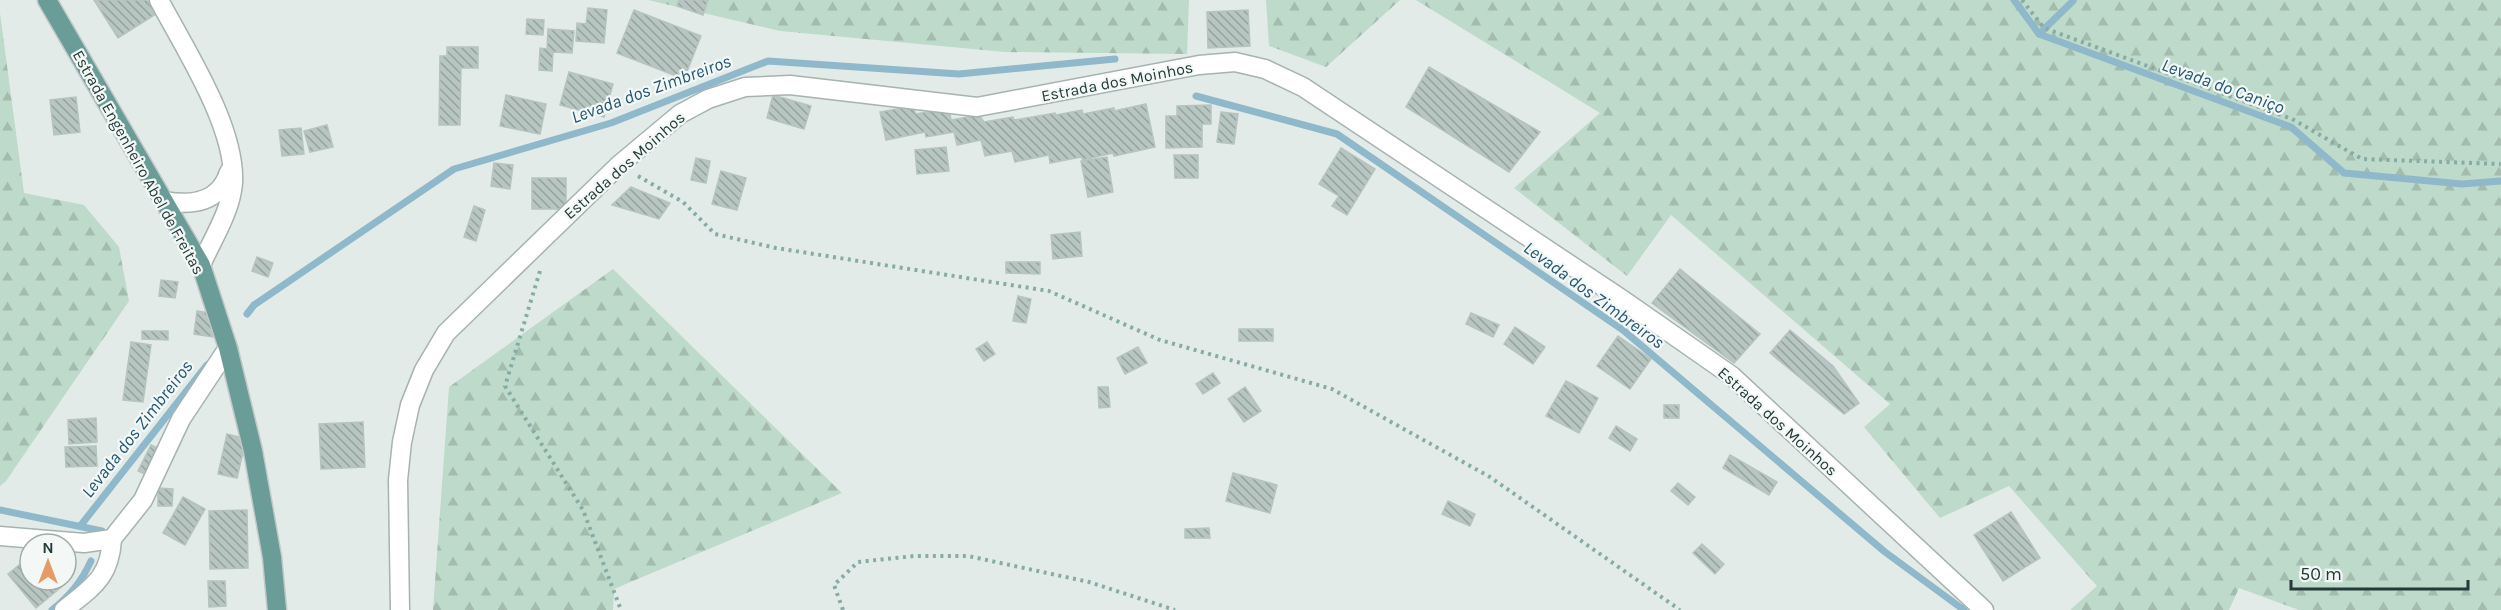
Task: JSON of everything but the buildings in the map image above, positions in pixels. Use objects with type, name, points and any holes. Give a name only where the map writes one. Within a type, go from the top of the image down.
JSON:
[{"type":"main road","name":"Estrada Engenheiro Abel de Freitas","points":[[47,0],[201,265],[228,348],[253,451],[272,557],[277,610]]},
{"type":"street","points":[[159,0],[217,111],[232,162],[233,185],[225,213],[201,265]]},
{"type":"street","name":"Estrada dos Moinhos","points":[[400,610],[398,480],[402,442],[410,405],[424,370],[446,333],[619,165],[680,114],[708,99],[745,87],[790,85],[977,107],[1199,65],[1235,62],[1265,69],[1303,87],[1732,376],[1984,610]]},
{"type":"street","points":[[165,201],[197,203],[222,190],[232,162]]},
{"type":"street","points":[[64,610],[94,586],[106,569],[111,558],[112,539],[143,500],[181,419],[228,348]]},
{"type":"street","points":[[0,536],[84,543],[112,539]]},
{"type":"path","points":[[2022,0],[2044,28],[2292,119],[2362,159],[2501,164]]},
{"type":"path","points":[[619,165],[683,202],[715,234],[788,250],[1049,291],[1160,340],[1332,389],[1490,477],[1680,610]]},
{"type":"path","points":[[536,244],[545,255],[505,386],[583,510],[621,610]]},
{"type":"path","points":[[843,610],[834,585],[858,562],[914,556],[968,556],[1089,582],[1175,610]]},
{"type":"green space","points":[[648,0],[1189,0],[1187,54],[1005,52],[780,31]]},
{"type":"green space","points":[[1266,0],[1400,0],[1326,67],[1269,46]]},
{"type":"green space","points":[[1416,0],[2501,0],[2501,610],[2299,610],[2239,588],[2229,610],[2070,610],[2097,586],[2009,486],[1940,518],[1864,427],[1890,404],[1671,215],[1627,276],[1514,188],[1600,113]]},
{"type":"green space","points":[[0,13],[24,193],[84,205],[119,247],[129,301],[6,481],[0,486]]},
{"type":"green space","points":[[613,269],[842,493],[614,589],[613,610],[433,610],[449,387]]},
{"type":"waterway","name":"Levada do Caniço","points":[[2014,0],[2039,34],[2291,127],[2344,173],[2462,184],[2501,181]]},
{"type":"waterway","points":[[2039,34],[2073,1]]},
{"type":"waterway","name":"Levada dos Zimbreiros","points":[[247,314],[254,305],[454,169],[611,123],[768,61],[959,74],[1115,59]]},
{"type":"waterway","name":"Levada dos Zimbreiros","points":[[1196,96],[1337,134],[1623,330],[1885,552],[1964,610]]},
{"type":"waterway","name":"Levada dos Zimbreiros","points":[[81,525],[207,365]]},
{"type":"waterway","name":"Levada dos Zimbreiros","points":[[0,510],[102,531]]},
{"type":"waterway","name":"Levada dos Zimbreiros","points":[[52,610],[74,588],[91,561]]}]
